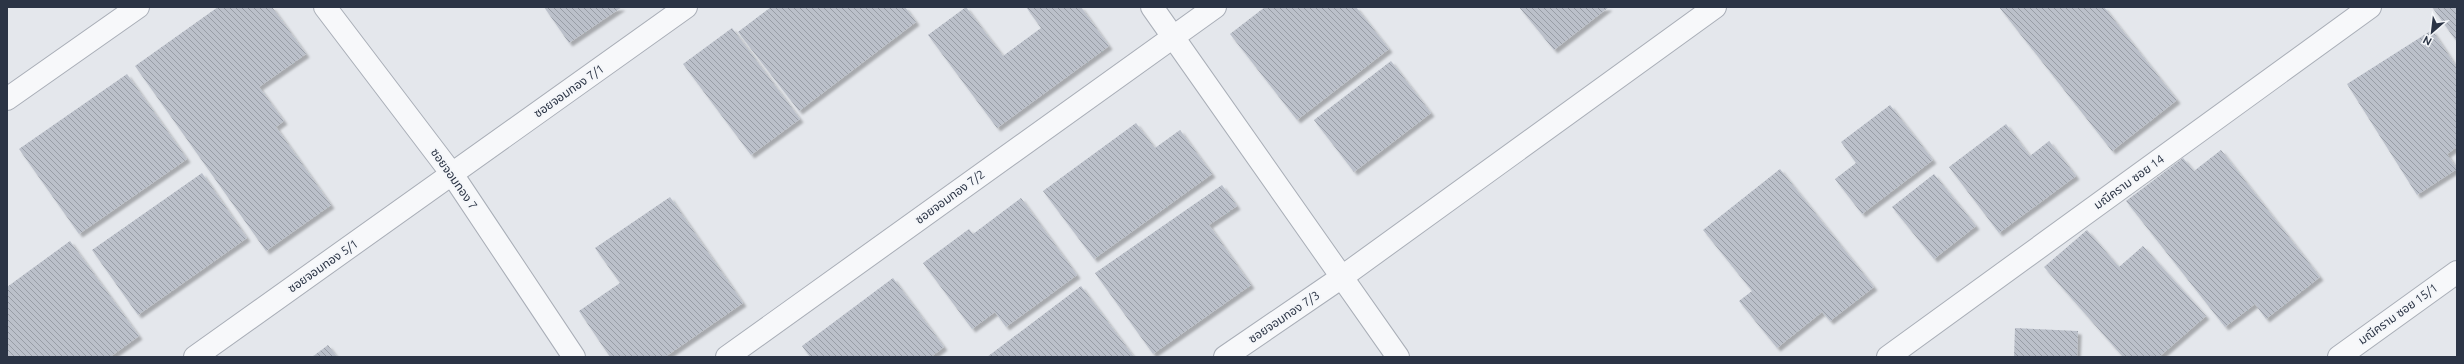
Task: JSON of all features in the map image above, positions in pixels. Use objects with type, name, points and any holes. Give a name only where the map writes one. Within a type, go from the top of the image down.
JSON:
[{"type":"street","points":[[7,99],[138,7]]},
{"type":"street","name":"ซอยจอมทอง 7","points":[[325,7],[452,174],[574,357]]},
{"type":"street","name":"ซอยจอมทอง 7/1","points":[[452,174],[686,7]]},
{"type":"street","points":[[1152,7],[1398,357]]},
{"type":"street","name":"ซอยจอมทอง 7/2","points":[[727,357],[1215,7]]},
{"type":"street","name":"ซอยจอมทอง 7/3","points":[[1225,357],[1342,277],[1715,7]]},
{"type":"street","name":"มณีคราม ซอย 14","points":[[1888,357],[2370,7]]},
{"type":"street","name":"ซอยจอมทอง 5/1","points":[[195,357],[452,174]]},
{"type":"street","name":"มณีคราม ซอย 15/1","points":[[2339,357],[2457,272]]},
{"type":"building","points":[[218,7],[272,7],[306,54],[259,87],[284,121],[276,127],[331,205],[266,251],[135,66]]},
{"type":"building","points":[[544,7],[622,7],[569,43]]},
{"type":"building","points":[[771,7],[905,7],[916,22],[799,111],[738,32]]},
{"type":"building","points":[[966,7],[1003,56],[1041,28],[1026,7],[1081,7],[1109,46],[997,128],[928,35]]},
{"type":"building","points":[[1265,7],[1356,7],[1389,49],[1297,120],[1230,34]]},
{"type":"building","points":[[1519,7],[1609,7],[1554,50]]},
{"type":"building","points":[[1999,7],[2104,7],[2177,100],[2112,151]]},
{"type":"building","points":[[2432,7],[2457,7],[2457,42]]},
{"type":"building","points":[[732,28],[800,119],[751,155],[683,64]]},
{"type":"building","points":[[2432,30],[2457,68],[2457,147],[2447,154],[2457,169],[2417,195],[2347,84]]},
{"type":"building","points":[[1391,61],[1431,113],[1354,172],[1314,120]]},
{"type":"building","points":[[127,74],[187,159],[79,234],[19,149]]},
{"type":"building","points":[[1890,105],[1933,160],[1862,214],[1835,179],[1856,163],[1841,142]]},
{"type":"building","points":[[1136,123],[1155,148],[1180,130],[1212,174],[1094,259],[1043,191]]},
{"type":"building","points":[[2006,124],[2030,156],[2049,141],[2076,176],[1999,233],[1949,167]]},
{"type":"building","points":[[2221,150],[2320,277],[2266,319],[2255,304],[2225,327],[2126,201],[2183,158],[2194,171]]},
{"type":"building","points":[[1780,169],[1874,287],[1830,321],[1822,312],[1777,348],[1739,301],[1752,291],[1703,230]]},
{"type":"building","points":[[202,173],[247,238],[138,315],[92,250]]},
{"type":"building","points":[[1934,174],[1976,226],[1934,259],[1892,207]]},
{"type":"building","points":[[1222,185],[1237,206],[1209,225],[1251,285],[1153,354],[1095,273]]},
{"type":"building","points":[[670,197],[743,303],[665,357],[610,357],[579,311],[620,283],[595,248]]},
{"type":"building","points":[[1021,198],[1077,275],[1006,327],[995,312],[972,329],[923,263],[969,229],[973,234]]},
{"type":"building","points":[[2087,230],[2119,267],[2143,246],[2206,316],[2159,357],[2123,357],[2044,267]]},
{"type":"building","points":[[70,241],[139,336],[110,357],[7,357],[7,287]]},
{"type":"building","points":[[893,278],[944,347],[931,357],[810,357],[802,346]]},
{"type":"building","points":[[1081,286],[1134,357],[987,357]]},
{"type":"building","points":[[2015,328],[2078,331],[2077,357],[2014,357]]},
{"type":"building","points":[[328,345],[337,357],[312,357]]}]
